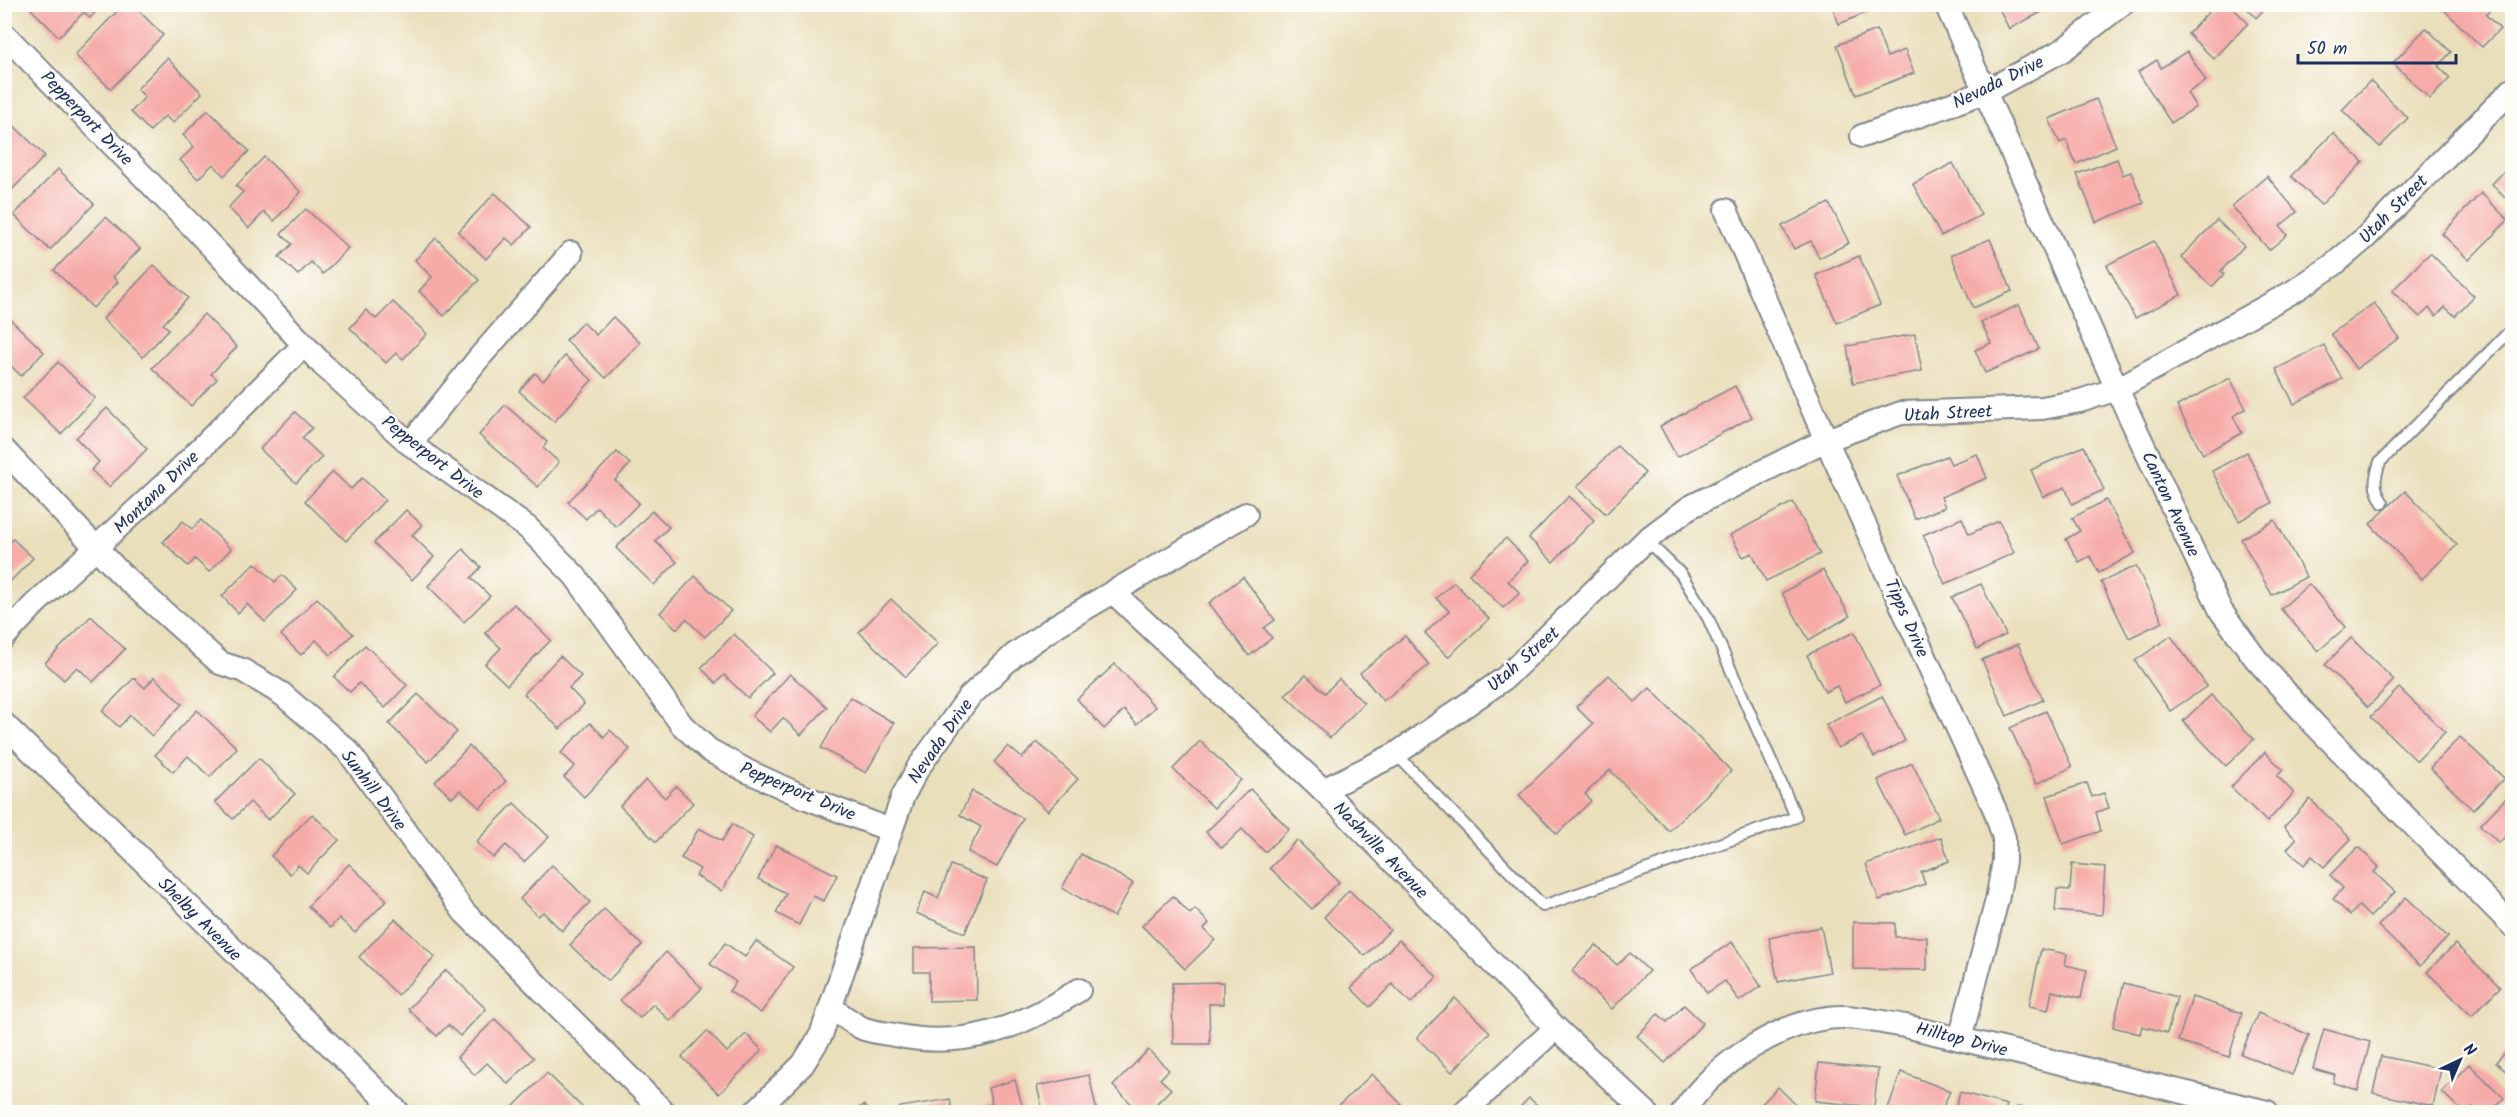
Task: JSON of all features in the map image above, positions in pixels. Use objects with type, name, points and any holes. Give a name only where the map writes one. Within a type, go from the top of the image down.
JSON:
[{"type":"street","name":"Canton Avenue","points":[[1946,4],[2117,389],[2221,611],[2256,659],[2314,724],[2512,925]]},
{"type":"street","name":"Nevada Drive","points":[[1862,136],[1984,92],[2063,50],[2122,4]]},
{"type":"street","name":"Pepperport Drive","points":[[4,34],[185,218],[323,365],[410,444],[528,528],[544,544],[575,576],[682,725],[709,750],[747,771],[802,796],[890,830]]},
{"type":"street","name":"Utah Street","points":[[1323,790],[1396,754],[1505,678],[1646,540],[1690,507],[1826,440],[1901,413],[2042,408],[2080,401],[2117,389],[2235,327],[2333,265],[2364,239],[2512,90]]},
{"type":"street","name":"Tipps Drive","points":[[1726,210],[1826,440],[1995,810],[2004,838],[2004,861],[1997,900],[1960,1039]]},
{"type":"street","points":[[410,444],[478,359],[571,253]]},
{"type":"street","name":"Montana Drive","points":[[4,637],[35,604],[97,549],[304,345]]},
{"type":"street","name":"Sunhill Drive","points":[[4,450],[97,549],[220,663],[242,670],[282,694],[348,752],[464,912],[664,1113]]},
{"type":"street","name":"Nevada Drive","points":[[754,1113],[803,1064],[821,1035],[903,796],[918,768],[969,697],[1014,655],[1113,592],[1246,514]]},
{"type":"street","name":"Nashville Avenue","points":[[1113,592],[1323,790],[1556,1028],[1646,1113]]},
{"type":"street","name":"Shelby Avenue","points":[[4,724],[398,1113]]},
{"type":"street","points":[[831,1008],[863,1028],[916,1039],[945,1041],[1002,1030],[1045,1012],[1079,990]]},
{"type":"street","name":"Hilltop Drive","points":[[1683,1113],[1708,1082],[1750,1047],[1810,1022],[1845,1017],[1905,1026],[2267,1113]]},
{"type":"street","points":[[1464,1113],[1556,1028]]},
{"type":"lane","points":[[2383,503],[2375,491],[2374,479],[2380,462],[2512,329]]},
{"type":"lane","points":[[1396,754],[1543,906],[1796,817],[1708,618],[1682,574],[1646,540]]},
{"type":"building","points":[[26,4],[103,4],[90,18],[84,12],[59,37]]},
{"type":"building","points":[[124,4],[132,4],[163,35],[111,89],[75,55]]},
{"type":"building","points":[[1831,4],[1870,4],[1873,10],[1839,24]]},
{"type":"building","points":[[1997,4],[2057,4],[2009,29]]},
{"type":"building","points":[[2216,4],[2229,4],[2248,23],[2214,59],[2188,34]]},
{"type":"building","points":[[2243,4],[2269,4],[2256,18]]},
{"type":"building","points":[[2449,4],[2495,4],[2486,15],[2500,29],[2482,47],[2444,10]]},
{"type":"building","points":[[2426,28],[2451,52],[2438,66],[2450,78],[2430,99],[2393,63]]},
{"type":"building","points":[[1877,30],[1887,57],[1905,50],[1914,73],[1856,95],[1837,45]]},
{"type":"building","points":[[2187,51],[2206,81],[2187,93],[2196,107],[2171,123],[2138,72],[2157,60],[2161,68]]},
{"type":"building","points":[[167,58],[202,93],[173,123],[165,116],[150,131],[131,112],[145,97],[137,89]]},
{"type":"building","points":[[2370,81],[2408,118],[2380,147],[2342,110]]},
{"type":"building","points":[[2096,99],[2116,146],[2076,164],[2066,140],[2060,143],[2049,119]]},
{"type":"building","points":[[208,110],[249,151],[224,176],[213,164],[198,179],[180,160],[194,147],[183,135]]},
{"type":"building","points":[[8,120],[45,156],[4,198],[4,123]]},
{"type":"building","points":[[2333,133],[2363,162],[2321,205],[2291,176]]},
{"type":"building","points":[[264,157],[301,192],[274,221],[264,212],[249,228],[228,208],[243,192],[236,186]]},
{"type":"building","points":[[2117,159],[2123,175],[2131,172],[2144,203],[2096,222],[2077,174]]},
{"type":"building","points":[[1953,163],[1981,215],[1941,236],[1913,184]]},
{"type":"building","points":[[2512,163],[2512,204],[2492,184]]},
{"type":"building","points":[[58,169],[94,204],[50,250],[14,215]]},
{"type":"building","points":[[2267,176],[2297,212],[2280,226],[2287,235],[2269,250],[2232,206]]},
{"type":"building","points":[[495,193],[531,227],[514,245],[506,238],[486,259],[458,232]]},
{"type":"building","points":[[2481,193],[2508,220],[2469,260],[2442,234]]},
{"type":"building","points":[[1829,203],[1849,243],[1819,258],[1811,241],[1794,249],[1782,226]]},
{"type":"building","points":[[306,209],[348,248],[323,274],[311,262],[298,275],[279,257],[292,244],[281,234]]},
{"type":"building","points":[[106,217],[140,249],[113,277],[118,282],[93,308],[54,270]]},
{"type":"building","points":[[2217,220],[2244,246],[2221,271],[2224,274],[2212,287],[2181,257]]},
{"type":"building","points":[[436,238],[479,280],[444,316],[419,291],[432,277],[415,260]]},
{"type":"building","points":[[1990,239],[2012,291],[1973,308],[1951,255]]},
{"type":"building","points":[[2154,241],[2181,295],[2135,318],[2107,265]]},
{"type":"building","points":[[2430,253],[2474,296],[2455,316],[2445,307],[2436,316],[2429,308],[2420,317],[2392,291]]},
{"type":"building","points":[[1859,256],[1880,305],[1837,323],[1816,275]]},
{"type":"building","points":[[154,265],[188,298],[163,324],[169,329],[143,357],[103,319]]},
{"type":"building","points":[[393,302],[427,334],[403,359],[396,353],[386,363],[350,328],[366,310],[376,319]]},
{"type":"building","points":[[2374,303],[2399,338],[2356,369],[2331,334]]},
{"type":"building","points":[[2019,305],[2039,349],[1985,373],[1975,350],[1991,343],[1981,322]]},
{"type":"building","points":[[204,314],[237,347],[211,374],[217,379],[191,406],[152,368]]},
{"type":"building","points":[[7,316],[44,352],[21,376],[5,360]]},
{"type":"building","points":[[613,317],[640,343],[606,378],[566,340],[583,322],[596,335]]},
{"type":"building","points":[[1915,334],[1922,371],[1853,383],[1847,346]]},
{"type":"building","points":[[2324,345],[2342,379],[2294,404],[2276,369]]},
{"type":"building","points":[[565,356],[592,380],[554,422],[519,391],[535,373],[543,381]]},
{"type":"building","points":[[58,362],[95,398],[61,434],[23,398]]},
{"type":"building","points":[[2230,378],[2246,409],[2233,416],[2242,433],[2203,454],[2177,406]]},
{"type":"building","points":[[1735,386],[1752,417],[1677,457],[1660,426]]},
{"type":"building","points":[[505,405],[547,442],[543,448],[559,462],[538,487],[479,435]]},
{"type":"building","points":[[107,408],[147,449],[109,487],[91,470],[99,462],[76,438]]},
{"type":"building","points":[[295,412],[312,428],[302,438],[322,457],[296,483],[260,449]]},
{"type":"building","points":[[1617,446],[1645,473],[1606,514],[1577,487]]},
{"type":"building","points":[[2084,446],[2104,490],[2072,504],[2065,487],[2043,497],[2031,470]]},
{"type":"building","points":[[617,452],[630,464],[615,480],[639,503],[616,527],[597,507],[586,519],[568,502]]},
{"type":"building","points":[[2247,452],[2272,503],[2239,521],[2212,471]]},
{"type":"building","points":[[1977,454],[1987,478],[1941,497],[1945,507],[1915,519],[1897,476],[1947,456],[1951,464]]},
{"type":"building","points":[[333,472],[351,489],[362,478],[385,500],[346,541],[305,501]]},
{"type":"building","points":[[2405,491],[2457,545],[2422,579],[2370,524]]},
{"type":"building","points":[[1569,496],[1594,520],[1553,562],[1529,538]]},
{"type":"building","points":[[2106,500],[2135,553],[2099,573],[2090,556],[2079,562],[2066,539],[2080,531],[2072,518]]},
{"type":"building","points":[[1793,502],[1820,554],[1766,581],[1752,553],[1743,557],[1730,535]]},
{"type":"building","points":[[406,510],[422,525],[412,535],[434,557],[412,580],[374,543]]},
{"type":"building","points":[[652,511],[669,527],[655,541],[677,562],[654,585],[616,548]]},
{"type":"building","points":[[1962,518],[1969,534],[1999,521],[2014,553],[1945,584],[1923,535]]},
{"type":"building","points":[[201,520],[231,549],[209,572],[195,559],[188,566],[163,542],[183,521],[192,529]]},
{"type":"building","points":[[2275,520],[2306,577],[2272,595],[2241,539]]},
{"type":"building","points":[[4,537],[10,542],[13,539],[33,558],[4,588]]},
{"type":"building","points":[[1506,538],[1528,561],[1508,581],[1520,593],[1503,608],[1469,574]]},
{"type":"building","points":[[463,549],[481,567],[471,578],[490,596],[464,622],[428,586]]},
{"type":"building","points":[[255,563],[275,582],[282,575],[297,590],[265,622],[247,604],[238,613],[222,596]]},
{"type":"building","points":[[2136,566],[2163,622],[2129,638],[2101,582]]},
{"type":"building","points":[[1823,570],[1850,616],[1809,640],[1782,593]]},
{"type":"building","points":[[695,576],[731,611],[705,637],[686,619],[677,629],[660,613]]},
{"type":"building","points":[[1243,577],[1275,620],[1264,628],[1272,638],[1249,656],[1209,603]]},
{"type":"building","points":[[1454,582],[1489,619],[1448,657],[1425,633],[1449,611],[1436,598]]},
{"type":"building","points":[[1981,584],[2006,635],[1977,649],[1952,597]]},
{"type":"building","points":[[2309,584],[2346,627],[2318,651],[2281,609]]},
{"type":"building","points":[[317,598],[353,634],[331,655],[316,640],[301,655],[281,635]]},
{"type":"building","points":[[891,599],[938,643],[906,677],[859,632]]},
{"type":"building","points":[[514,604],[551,640],[507,685],[485,664],[501,648],[485,633]]},
{"type":"building","points":[[91,616],[125,649],[93,682],[77,667],[64,680],[45,663]]},
{"type":"building","points":[[1854,632],[1880,685],[1845,702],[1837,686],[1825,692],[1807,655]]},
{"type":"building","points":[[734,634],[773,673],[748,698],[724,675],[716,683],[701,668]]},
{"type":"building","points":[[1405,636],[1429,665],[1383,701],[1360,673]]},
{"type":"building","points":[[2171,636],[2207,686],[2170,711],[2135,661]]},
{"type":"building","points":[[2351,638],[2394,680],[2368,707],[2325,665]]},
{"type":"building","points":[[2018,644],[2043,700],[2007,716],[1982,660]]},
{"type":"building","points":[[365,645],[407,685],[385,708],[359,683],[350,692],[334,677]]},
{"type":"building","points":[[560,656],[581,676],[569,688],[584,704],[560,729],[524,694]]},
{"type":"building","points":[[1115,664],[1155,707],[1137,724],[1124,710],[1104,729],[1077,699]]},
{"type":"building","points":[[790,674],[827,707],[801,735],[783,718],[770,732],[752,716]]},
{"type":"building","points":[[1306,675],[1325,693],[1339,679],[1364,703],[1330,738],[1285,695]]},
{"type":"building","points":[[1609,675],[1635,702],[1650,688],[1731,771],[1669,831],[1610,770],[1585,794],[1591,801],[1557,834],[1519,795],[1593,724],[1576,707]]},
{"type":"building","points":[[154,677],[182,704],[152,736],[130,715],[119,727],[102,711],[134,678],[145,688]]},
{"type":"building","points":[[2399,688],[2445,732],[2417,761],[2371,717]]},
{"type":"building","points":[[418,694],[457,732],[428,762],[389,724]]},
{"type":"building","points":[[2211,695],[2254,739],[2226,766],[2183,721]]},
{"type":"building","points":[[1882,696],[1905,741],[1874,757],[1862,736],[1838,748],[1826,725]]},
{"type":"building","points":[[850,697],[894,723],[866,773],[821,748]]},
{"type":"building","points":[[197,710],[237,748],[210,777],[188,756],[173,772],[155,755]]},
{"type":"building","points":[[2046,711],[2072,767],[2036,784],[2010,728]]},
{"type":"building","points":[[590,723],[604,737],[610,730],[630,749],[584,797],[564,777],[575,766],[561,753]]},
{"type":"building","points":[[2460,737],[2504,778],[2473,810],[2430,768]]},
{"type":"building","points":[[1200,741],[1241,780],[1214,808],[1173,769]]},
{"type":"building","points":[[1037,742],[1078,779],[1048,811],[994,762],[1008,746],[1022,758]]},
{"type":"building","points":[[469,746],[506,781],[480,808],[460,790],[452,798],[435,782]]},
{"type":"building","points":[[2265,752],[2283,770],[2277,776],[2294,793],[2267,822],[2231,787]]},
{"type":"building","points":[[259,758],[295,794],[268,820],[250,802],[233,819],[215,802]]},
{"type":"building","points":[[1912,763],[1939,818],[1905,835],[1878,780]]},
{"type":"building","points":[[646,780],[665,798],[676,786],[693,803],[656,842],[620,806]]},
{"type":"building","points":[[2087,783],[2092,797],[2104,793],[2109,808],[2096,812],[2101,831],[2063,844],[2047,796]]},
{"type":"building","points":[[1250,789],[1289,829],[1265,852],[1242,829],[1222,848],[1206,832]]},
{"type":"building","points":[[972,791],[1023,818],[997,867],[968,852],[981,827],[960,815]]},
{"type":"building","points":[[2512,792],[2512,829],[2499,843],[2480,825]]},
{"type":"building","points":[[2310,799],[2351,839],[2324,867],[2312,856],[2304,865],[2287,849],[2296,839],[2284,827]]},
{"type":"building","points":[[514,803],[549,837],[524,862],[506,845],[493,858],[476,842]]},
{"type":"building","points":[[312,814],[339,840],[307,873],[298,865],[290,874],[271,856]]},
{"type":"building","points":[[732,824],[753,837],[722,891],[696,876],[700,869],[681,858],[699,828],[722,841]]},
{"type":"building","points":[[1941,837],[1949,861],[1921,872],[1925,884],[1879,900],[1866,864]]},
{"type":"building","points":[[1297,840],[1339,882],[1312,909],[1270,868]]},
{"type":"building","points":[[776,845],[837,875],[824,901],[813,896],[799,925],[776,913],[786,893],[758,879]]},
{"type":"building","points":[[2358,847],[2379,867],[2374,872],[2395,892],[2370,917],[2359,906],[2350,915],[2333,899],[2343,888],[2330,875]]},
{"type":"building","points":[[1081,854],[1133,883],[1114,917],[1062,888]]},
{"type":"building","points":[[349,864],[387,900],[355,933],[339,918],[330,928],[308,906]]},
{"type":"building","points":[[2072,864],[2105,867],[2102,915],[2055,911],[2057,889],[2070,890]]},
{"type":"building","points":[[552,865],[590,902],[562,931],[543,912],[538,916],[520,899]]},
{"type":"building","points":[[951,865],[987,880],[965,933],[916,913],[925,892],[938,898]]},
{"type":"building","points":[[1349,890],[1390,930],[1365,956],[1324,917]]},
{"type":"building","points":[[1173,896],[1190,914],[1195,909],[1209,923],[1204,929],[1215,940],[1185,969],[1142,926]]},
{"type":"building","points":[[2406,897],[2448,937],[2420,966],[2378,926]]},
{"type":"building","points":[[604,909],[642,945],[608,981],[570,945]]},
{"type":"building","points":[[395,919],[435,957],[398,995],[359,957]]},
{"type":"building","points":[[1853,922],[1895,923],[1895,937],[1927,937],[1927,970],[1853,969]]},
{"type":"building","points":[[1821,927],[1830,972],[1778,982],[1769,938]]},
{"type":"building","points":[[1399,940],[1437,977],[1411,1003],[1392,984],[1370,1007],[1351,988]]},
{"type":"building","points":[[756,941],[793,967],[761,1013],[729,991],[736,982],[710,964],[725,943],[745,957]]},
{"type":"building","points":[[1732,942],[1761,986],[1739,1001],[1725,981],[1707,993],[1691,969]]},
{"type":"building","points":[[2455,944],[2500,987],[2472,1016],[2427,972]]},
{"type":"building","points":[[1596,945],[1617,965],[1630,953],[1649,971],[1612,1009],[1572,971]]},
{"type":"building","points":[[976,947],[977,1000],[929,1001],[929,972],[914,972],[914,948]]},
{"type":"building","points":[[2041,949],[2067,954],[2065,965],[2087,970],[2081,998],[2052,991],[2048,1010],[2029,1006]]},
{"type":"building","points":[[666,952],[702,988],[670,1021],[653,1004],[640,1018],[620,1000]]},
{"type":"building","points":[[446,970],[486,1009],[460,1036],[448,1025],[437,1036],[408,1009]]},
{"type":"building","points":[[1223,982],[1223,1004],[1209,1004],[1210,1044],[1173,1044],[1172,983]]},
{"type":"building","points":[[2124,983],[2177,997],[2167,1033],[2142,1026],[2140,1034],[2113,1027]]},
{"type":"building","points":[[2192,997],[2242,1013],[2229,1057],[2178,1041]]},
{"type":"building","points":[[1455,998],[1490,1032],[1452,1072],[1417,1038]]},
{"type":"building","points":[[1684,1005],[1703,1023],[1665,1063],[1637,1036],[1658,1014],[1667,1022]]},
{"type":"building","points":[[2258,1013],[2309,1035],[2292,1075],[2241,1054]]},
{"type":"building","points":[[495,1019],[534,1058],[508,1084],[487,1063],[475,1075],[457,1057]]},
{"type":"building","points":[[2324,1029],[2370,1042],[2358,1090],[2333,1083],[2335,1075],[2313,1069]]},
{"type":"building","points":[[707,1031],[727,1052],[746,1034],[762,1050],[719,1094],[682,1057]]},
{"type":"building","points":[[2512,1045],[2512,1077],[2496,1062]]},
{"type":"building","points":[[1148,1050],[1169,1070],[1160,1079],[1171,1089],[1148,1112],[1140,1112],[1113,1086]]},
{"type":"building","points":[[2381,1056],[2441,1069],[2433,1106],[2373,1093]]},
{"type":"building","points":[[1819,1063],[1878,1069],[1874,1107],[1815,1101]]},
{"type":"building","points":[[2469,1064],[2504,1098],[2490,1112],[2479,1112],[2473,1107],[2468,1112],[2463,1112],[2442,1092]]},
{"type":"building","points":[[1901,1072],[1950,1091],[1941,1112],[1887,1111]]},
{"type":"building","points":[[547,1073],[585,1110],[583,1112],[508,1112]]},
{"type":"building","points":[[1372,1074],[1401,1104],[1393,1112],[1332,1112]]},
{"type":"building","points":[[1089,1075],[1097,1112],[1043,1112],[1037,1086]]},
{"type":"building","points":[[1015,1080],[1024,1112],[969,1112],[968,1110],[992,1104],[988,1088]]},
{"type":"building","points":[[1778,1087],[1798,1107],[1792,1112],[1754,1112]]},
{"type":"building","points":[[1960,1092],[2007,1105],[2005,1112],[1954,1112]]},
{"type":"building","points":[[1529,1098],[1545,1112],[1515,1112]]},
{"type":"building","points":[[950,1099],[952,1112],[901,1112],[900,1107]]},
{"type":"building","points":[[864,1105],[868,1112],[852,1112]]},
{"type":"building","points":[[2017,1107],[2040,1111],[2040,1112],[2017,1112]]}]
